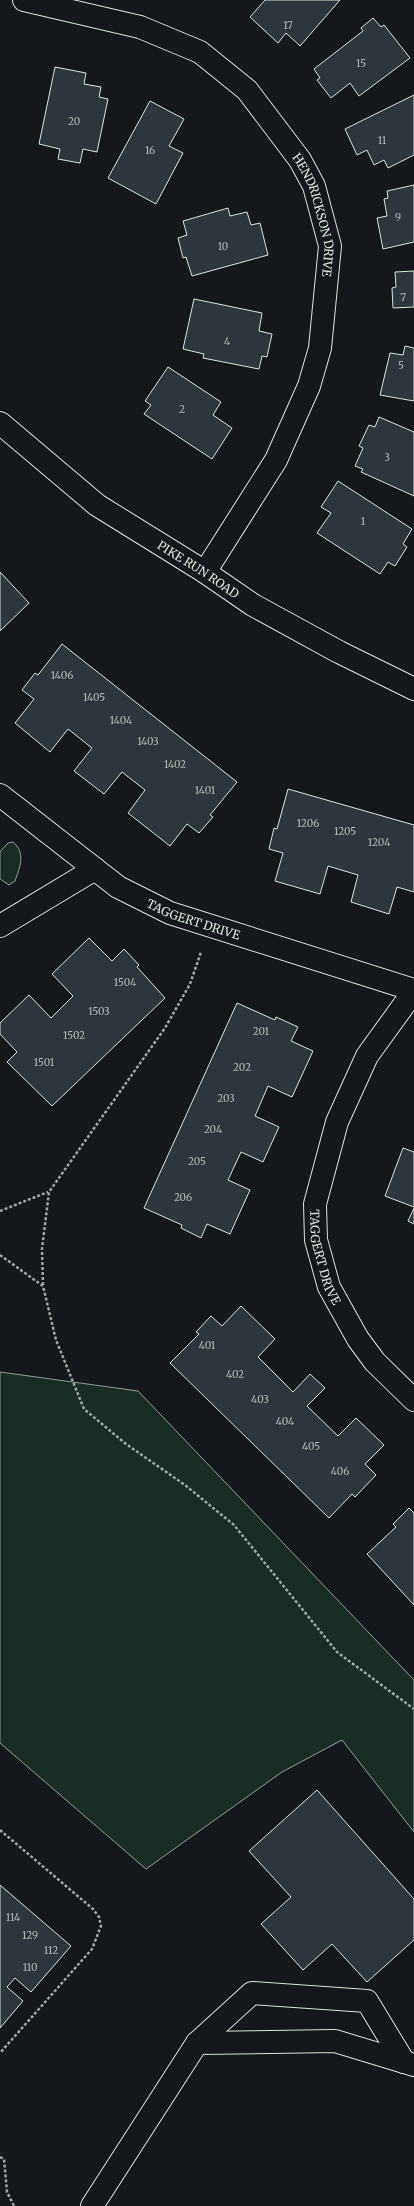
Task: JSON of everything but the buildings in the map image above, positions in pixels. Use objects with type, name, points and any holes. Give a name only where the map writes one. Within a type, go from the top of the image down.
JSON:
[{"type":"street","name":"HENDRICKSON DRIVE","points":[[24,0],[140,27],[200,52],[247,90],[300,160],[314,186],[330,246],[320,348],[309,386],[276,460],[205,572]]},
{"type":"street","name":"PIKE RUN ROAD","points":[[0,423],[97,505],[205,572],[253,605],[339,652],[414,688]]},
{"type":"street","name":"TAGGERT DRIVE","points":[[0,795],[118,887],[170,913],[414,991],[368,1056],[337,1122],[315,1204],[316,1240],[329,1287],[362,1344],[375,1362],[414,1400]]},
{"type":"street","points":[[0,926],[95,869]]},
{"type":"street","points":[[92,2206],[196,2043],[252,1992],[367,2001],[409,2063]]},
{"type":"street","points":[[196,2043],[334,2041],[409,2063]]},
{"type":"path","points":[[202,950],[190,984],[166,1028],[49,1192],[42,1249],[43,1286],[56,1340],[84,1409],[126,1444],[185,1485],[234,1525],[337,1652],[414,1709]]},
{"type":"path","points":[[0,1211],[49,1192]]},
{"type":"path","points":[[0,1255],[43,1286]]},
{"type":"path","points":[[0,1830],[93,1909],[101,1926],[92,1949],[0,2053]]},
{"type":"path","points":[[0,2157],[4,2159],[7,2192],[14,2206]]},
{"type":"green space","points":[[13,842],[20,851],[21,860],[15,881],[9,885],[0,879],[0,852],[8,843]]},
{"type":"green space","points":[[0,1372],[138,1391],[414,1680],[414,1832],[342,1740],[282,1772],[146,1869],[0,1743]]}]
